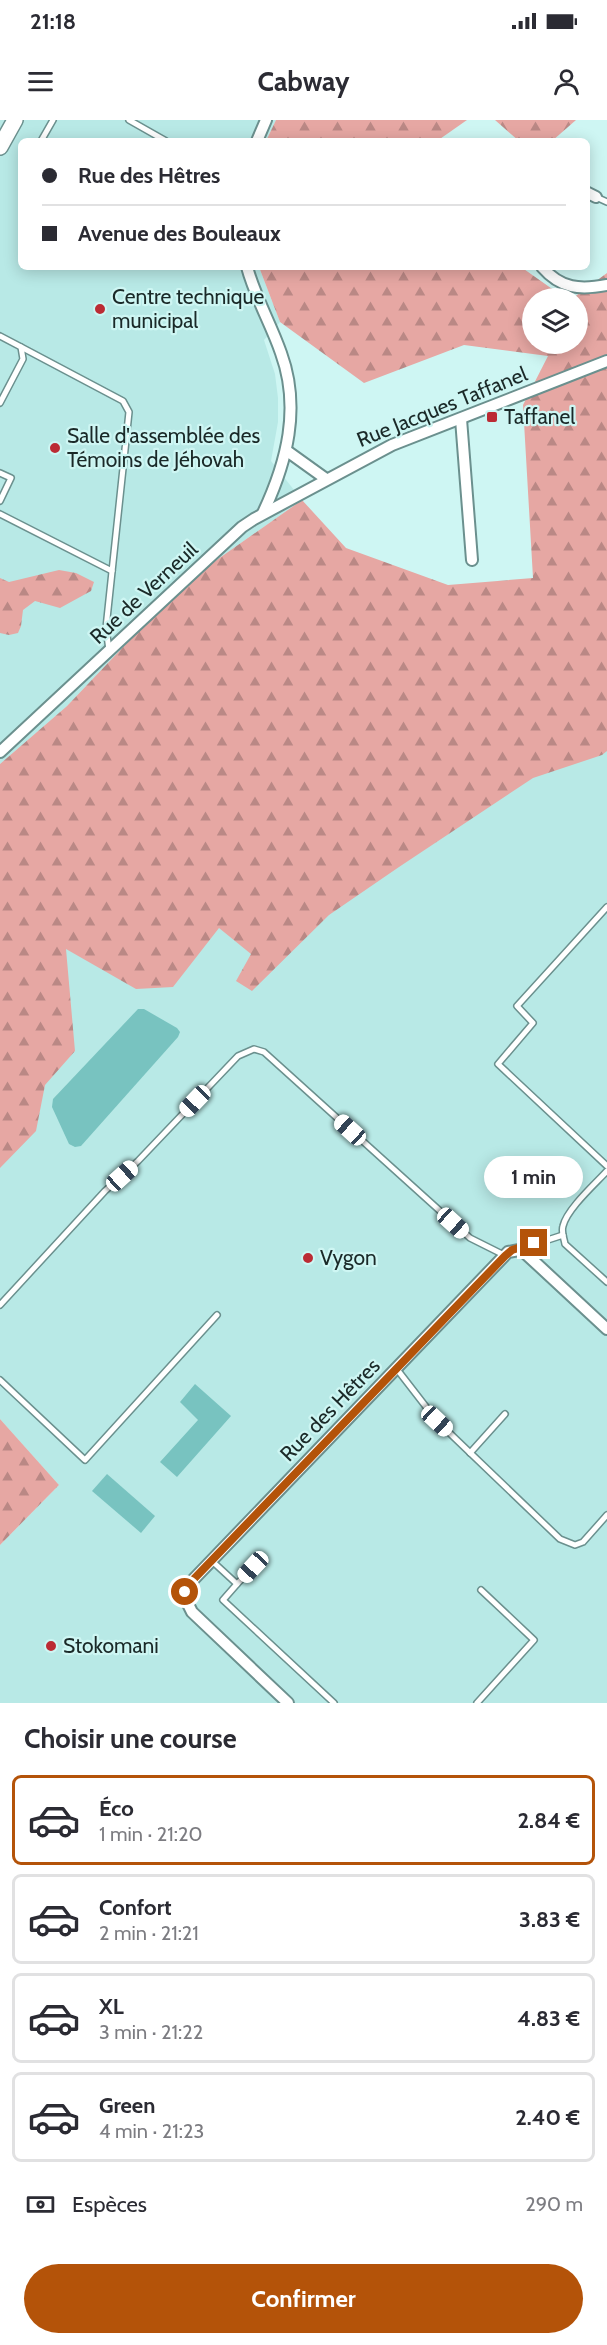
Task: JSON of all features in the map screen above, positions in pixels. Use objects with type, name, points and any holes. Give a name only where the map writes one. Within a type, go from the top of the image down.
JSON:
[{"type":"main road","points":[[0,147],[15,120]]},
{"type":"street","points":[[258,138],[266,120]]},
{"type":"street","points":[[248,270],[284,361],[290,406],[287,450],[279,478],[263,513]]},
{"type":"street","points":[[545,270],[569,287],[587,289],[607,285]]},
{"type":"street","name":"Rue Jacques Taffanel","points":[[326,479],[392,446],[607,362]]},
{"type":"street","points":[[461,419],[472,560]]},
{"type":"street","points":[[287,450],[326,479]]},
{"type":"street","name":"Rue de Verneuil","points":[[0,752],[242,528],[263,513],[326,479]]},
{"type":"street","points":[[505,1256],[512,1250],[519,1250],[607,1329]]},
{"type":"street","name":"Rue des Hêtres","points":[[288,1703],[192,1612],[186,1603],[185,1592],[190,1583],[505,1256]]},
{"type":"lane","points":[[43,138],[53,120]]},
{"type":"lane","points":[[129,120],[161,138]]},
{"type":"lane","points":[[591,195],[607,202]]},
{"type":"lane","points":[[0,336],[123,401],[129,412],[106,628],[109,652]]},
{"type":"lane","points":[[0,404],[23,359],[21,347]]},
{"type":"lane","points":[[0,473],[11,478],[0,501]]},
{"type":"lane","points":[[0,514],[112,571]]},
{"type":"lane","points":[[607,907],[517,1006],[533,1023],[498,1064],[607,1166]]},
{"type":"lane","points":[[0,1305],[105,1191],[138,1161],[238,1056],[254,1049],[264,1052],[470,1238],[505,1256]]},
{"type":"lane","points":[[607,1171],[568,1214],[563,1226],[565,1244],[607,1282]]},
{"type":"lane","points":[[519,1250],[563,1235]]},
{"type":"lane","points":[[0,1380],[85,1460],[217,1315]]},
{"type":"lane","points":[[396,1368],[437,1421],[561,1539],[575,1545],[583,1542],[607,1515]]},
{"type":"lane","points":[[470,1452],[505,1414]]},
{"type":"lane","points":[[212,1561],[237,1584]]},
{"type":"lane","points":[[253,1567],[223,1600],[334,1703]]},
{"type":"lane","points":[[477,1703],[534,1640],[481,1590]]},
{"type":"shaded area","points":[[0,120],[276,120],[267,138],[18,138],[18,270],[260,270],[280,322],[264,340],[275,374],[278,398],[278,422],[271,461],[302,500],[184,583],[67,706],[0,764]]},
{"type":"shaded area","points":[[607,689],[607,1703],[0,1703],[0,1545],[59,1485],[0,1419],[0,1110],[32,948]]},
{"type":"shaded area","points":[[138,1009],[144,1009],[177,1028],[180,1032],[178,1037],[81,1146],[75,1147],[69,1144],[52,1107],[53,1099]]},
{"type":"shaded area","points":[[195,1384],[231,1416],[177,1477],[160,1462],[198,1420],[180,1402]]},
{"type":"shaded area","points":[[107,1474],[155,1516],[141,1533],[92,1491]]},
{"type":"green space","points":[[276,120],[467,120],[441,138],[267,138]]},
{"type":"green space","points":[[495,120],[576,120],[555,138],[516,138]]},
{"type":"green space","points":[[260,270],[525,270],[551,288],[522,288],[522,353],[464,345],[364,383],[280,322]]},
{"type":"green space","points":[[607,273],[607,751],[602,755],[533,778],[399,867],[329,915],[252,991],[236,981],[251,954],[219,928],[173,987],[136,989],[66,949],[75,1051],[45,1085],[36,1131],[0,1168],[0,764],[67,706],[184,583],[302,500],[346,548],[448,585],[533,578],[523,405],[548,356],[533,354],[588,354],[587,288]]},
{"type":"green space","points":[[59,570],[76,573],[94,582],[91,591],[60,608],[35,601],[23,610],[18,633],[9,635],[0,633],[0,578],[9,582]]},
{"type":"green space","points":[[0,1419],[59,1485],[0,1545]]},
{"type":"place","name":"Centre technique municipal","points":[[100,309]]},
{"type":"place","name":"Taffanel","points":[[492,417]]},
{"type":"place","name":"Salle d'assemblée des Témoins de Jéhovah","points":[[55,448]]},
{"type":"place","name":"Vygon","points":[[308,1258]]},
{"type":"place","name":"Stokomani","points":[[51,1646]]},
{"type":"route","points":[[185,1592],[190,1583],[508,1252],[534,1243]]}]
